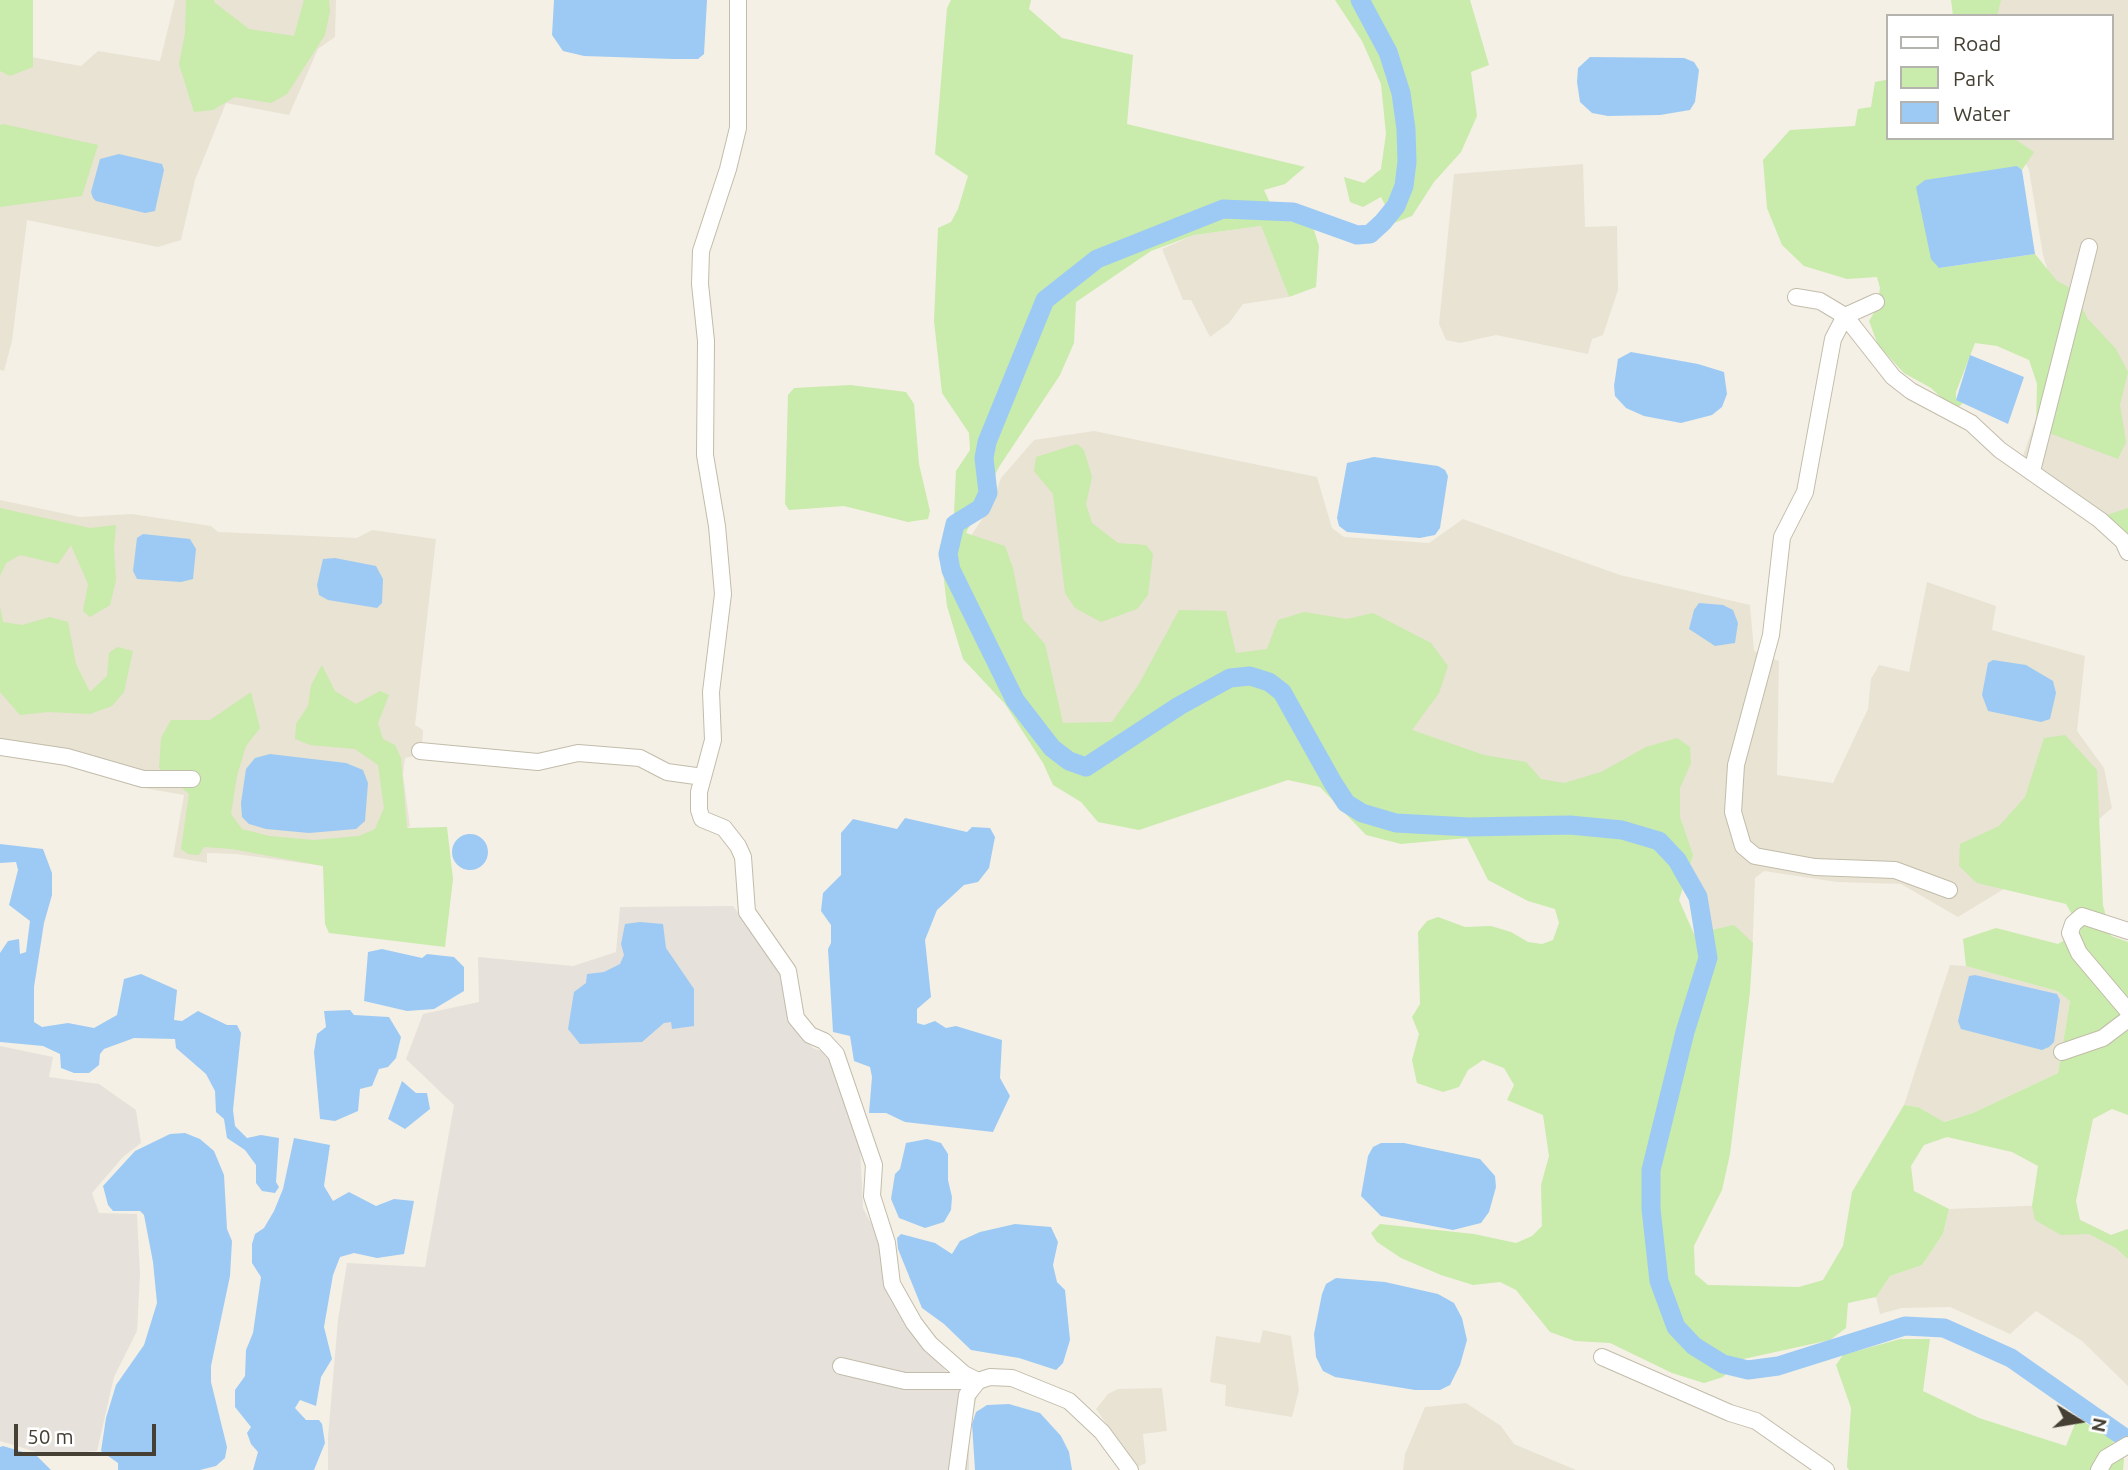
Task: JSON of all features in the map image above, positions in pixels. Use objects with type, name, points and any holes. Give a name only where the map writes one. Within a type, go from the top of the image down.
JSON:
[{"type":"street","points":[[738,0],[738,128],[701,251],[700,284],[706,341],[705,455],[723,594],[710,692],[713,740],[698,803],[702,818],[724,828],[738,846],[743,857],[747,912],[789,971],[796,1018],[810,1035],[824,1041],[836,1054],[850,1088],[874,1165],[872,1196],[887,1243],[892,1284],[914,1323],[930,1344],[964,1374],[978,1381]]},
{"type":"street","points":[[2032,471],[2089,247]]},
{"type":"street","points":[[1796,297],[1820,301],[1845,316],[1893,377],[1911,391],[1971,423],[2000,450],[2100,520],[2123,541],[2128,552]]},
{"type":"street","points":[[1876,302],[1845,316],[1833,339],[1805,492],[1782,537],[1771,635],[1736,765],[1732,812],[1743,846],[1755,856],[1815,867],[1895,870],[1949,890]]},
{"type":"street","points":[[0,747],[67,758],[142,779],[192,779]]},
{"type":"street","points":[[420,751],[538,762],[578,753],[640,758],[667,772],[703,777]]},
{"type":"street","points":[[2128,931],[2082,916],[2073,924],[2070,933],[2079,953],[2128,1011]]},
{"type":"street","points":[[2062,1052],[2103,1038],[2128,1019]]},
{"type":"street","points":[[1602,1357],[1756,1421],[1826,1470]]},
{"type":"street","points":[[841,1366],[905,1381],[1012,1378],[1069,1401],[1102,1432],[1130,1470]]},
{"type":"street","points":[[957,1470],[967,1395],[978,1381]]},
{"type":"street","points":[[2099,1470],[2106,1458],[2127,1446]]},
{"type":"shaded area","points":[[175,0],[336,0],[335,37],[318,49],[289,115],[226,103],[195,180],[181,240],[158,247],[27,220],[12,341],[4,371],[0,370],[0,48],[3,52],[81,66],[98,51],[160,61]]},
{"type":"shaded area","points":[[1977,0],[2128,0],[2128,535],[2107,515],[2022,459],[2046,388],[2059,308],[2043,255],[2029,170],[2014,140],[2114,140],[2114,14],[1975,14]]},
{"type":"shaded area","points":[[1583,164],[1585,227],[1617,226],[1618,290],[1603,335],[1592,339],[1588,354],[1496,335],[1460,343],[1446,340],[1439,324],[1454,174]]},
{"type":"shaded area","points":[[1261,226],[1289,297],[1243,304],[1229,323],[1210,337],[1191,300],[1183,300],[1162,249],[1194,235]]},
{"type":"shaded area","points":[[1094,431],[1317,477],[1332,528],[1344,537],[1429,543],[1463,519],[1620,575],[1750,605],[1754,651],[1779,661],[1777,775],[1833,783],[1868,709],[1871,679],[1879,665],[1909,672],[1927,582],[1996,606],[1992,630],[2085,656],[2077,731],[2104,768],[2112,808],[2048,862],[1958,917],[1901,884],[1837,882],[1764,871],[1755,878],[1752,961],[1714,946],[1703,893],[1670,836],[1382,781],[1064,745],[964,546],[991,506],[1001,478],[1034,440]]},
{"type":"shaded area","points":[[0,500],[80,517],[132,514],[211,526],[218,532],[357,538],[372,530],[436,539],[415,725],[423,730],[422,748],[419,755],[405,758],[403,775],[410,826],[346,869],[236,854],[207,853],[207,863],[173,857],[184,795],[138,787],[56,760],[0,754]]},
{"type":"shaded area","points":[[733,906],[783,971],[789,1022],[813,1048],[828,1053],[860,1146],[863,1208],[882,1244],[887,1293],[899,1315],[949,1375],[978,1392],[969,1425],[969,1470],[328,1470],[328,1437],[338,1320],[347,1263],[425,1267],[454,1105],[406,1059],[423,1014],[479,1002],[478,957],[573,966],[616,952],[620,907]]},
{"type":"shaded area","points":[[1950,965],[1966,966],[2057,991],[2070,1001],[2058,1073],[1973,1113],[1943,1122],[1918,1107],[1904,1105]]},
{"type":"shaded area","points":[[0,1046],[53,1057],[49,1077],[99,1084],[136,1110],[141,1143],[123,1157],[92,1193],[99,1213],[137,1214],[140,1274],[137,1331],[114,1377],[97,1451],[47,1455],[0,1441]]},
{"type":"shaded area","points":[[2050,1205],[2111,1235],[2128,1229],[2128,1386],[2082,1341],[2036,1311],[2010,1334],[1950,1307],[1902,1308],[1880,1314],[1876,1297],[1890,1276],[1922,1265],[1943,1234],[1949,1209]]},
{"type":"shaded area","points":[[1263,1330],[1291,1336],[1299,1390],[1292,1417],[1225,1406],[1226,1385],[1210,1382],[1216,1336],[1260,1343]]},
{"type":"shaded area","points":[[1162,1388],[1167,1431],[1143,1434],[1146,1463],[1137,1467],[1096,1409],[1108,1394],[1118,1389]]},
{"type":"shaded area","points":[[1466,1403],[1501,1426],[1514,1444],[1576,1470],[1403,1470],[1405,1454],[1425,1407]]},
{"type":"green space","points":[[0,0],[33,0],[33,67],[10,76],[0,71]]},
{"type":"green space","points":[[186,0],[214,0],[249,29],[294,36],[304,0],[329,0],[330,11],[325,35],[287,94],[271,103],[235,97],[213,110],[194,112],[179,64],[185,33]]},
{"type":"green space","points":[[951,0],[1031,0],[1029,9],[1062,38],[1133,55],[1127,124],[1305,167],[1285,184],[1264,190],[1277,218],[1313,227],[1319,246],[1316,287],[1289,297],[1261,226],[1194,235],[1151,251],[1076,302],[1074,343],[1060,375],[999,467],[966,533],[1005,546],[1013,568],[1023,619],[1045,644],[1063,723],[1112,722],[1139,684],[1179,610],[1226,611],[1236,653],[1267,649],[1278,620],[1304,612],[1347,619],[1373,613],[1431,643],[1448,666],[1439,693],[1412,730],[1484,755],[1526,762],[1541,779],[1564,783],[1601,772],[1646,747],[1677,738],[1690,747],[1691,763],[1680,788],[1680,817],[1693,855],[1679,900],[1694,934],[1734,925],[1753,943],[1750,992],[1730,1154],[1722,1190],[1694,1246],[1695,1274],[1708,1285],[1799,1287],[1823,1280],[1843,1246],[1852,1192],[1904,1105],[1918,1107],[1944,1122],[1973,1113],[2058,1073],[2070,1001],[2057,991],[1966,966],[1963,939],[1996,928],[2058,944],[2081,930],[2066,904],[1977,883],[1959,866],[1960,844],[1999,826],[2025,797],[2044,738],[2065,735],[2097,770],[2103,905],[2111,936],[2128,942],[2128,1115],[2112,1109],[2093,1119],[2076,1201],[2080,1220],[2111,1235],[2128,1229],[2128,1259],[2116,1248],[2089,1234],[2061,1235],[2035,1220],[2032,1206],[2038,1166],[2012,1152],[1947,1137],[1924,1145],[1911,1166],[1914,1191],[1949,1209],[1943,1234],[1922,1265],[1890,1276],[1876,1297],[1848,1303],[1846,1328],[1830,1340],[1739,1360],[1723,1377],[1704,1383],[1672,1373],[1610,1343],[1575,1341],[1550,1332],[1516,1290],[1500,1282],[1473,1285],[1441,1275],[1401,1258],[1377,1242],[1371,1233],[1380,1224],[1474,1234],[1516,1243],[1532,1236],[1542,1226],[1541,1185],[1549,1156],[1543,1115],[1507,1100],[1514,1085],[1504,1068],[1483,1060],[1468,1070],[1459,1087],[1443,1092],[1417,1083],[1412,1060],[1419,1034],[1412,1017],[1420,1004],[1418,932],[1427,921],[1438,917],[1465,927],[1491,926],[1511,932],[1528,942],[1542,944],[1553,940],[1559,923],[1555,909],[1528,901],[1488,880],[1467,838],[1401,844],[1366,835],[1320,787],[1288,780],[1139,830],[1098,822],[1081,802],[1053,785],[1043,763],[1005,704],[963,659],[947,606],[940,546],[954,514],[956,471],[970,450],[969,433],[942,393],[934,321],[938,228],[951,222],[968,176],[935,154],[947,8]]},
{"type":"green space","points":[[1335,0],[1470,0],[1489,65],[1471,72],[1477,116],[1461,152],[1434,182],[1412,216],[1394,223],[1381,197],[1363,207],[1350,202],[1344,177],[1364,183],[1381,169],[1386,134],[1381,84],[1362,41]]},
{"type":"green space","points":[[1951,0],[2001,0],[1998,14],[1953,14]]},
{"type":"green space","points":[[1886,80],[1886,140],[2016,140],[2034,152],[2022,170],[2017,166],[1939,268],[2035,254],[2057,281],[2072,289],[2088,319],[2116,349],[2128,372],[2120,405],[2126,442],[2118,459],[2036,428],[2037,384],[2029,360],[1997,346],[1975,343],[1956,392],[1956,399],[1963,403],[1955,410],[1931,388],[1904,373],[1878,345],[1869,321],[1877,308],[1880,288],[1877,277],[1847,279],[1804,266],[1782,245],[1767,208],[1763,160],[1790,130],[1855,126],[1858,109],[1871,107],[1875,82]]},
{"type":"green space","points":[[0,125],[98,145],[82,196],[0,207]]},
{"type":"green space","points":[[850,385],[906,392],[914,404],[919,464],[930,511],[928,519],[908,522],[844,506],[789,510],[785,504],[788,395],[794,388]]},
{"type":"green space","points":[[1077,444],[1084,450],[1092,477],[1086,504],[1092,523],[1118,543],[1146,545],[1153,554],[1148,595],[1137,609],[1101,622],[1075,608],[1065,593],[1053,494],[1034,471],[1036,457]]},
{"type":"green space","points":[[0,508],[90,528],[116,525],[116,580],[110,605],[90,617],[83,611],[88,584],[71,545],[58,564],[20,555],[6,563],[0,576]]},
{"type":"green space","points":[[2128,508],[2128,535],[2107,515]]},
{"type":"green space","points":[[0,606],[3,622],[22,625],[50,617],[68,622],[76,664],[90,692],[107,676],[109,653],[117,647],[133,651],[124,692],[112,706],[90,714],[48,712],[20,715],[0,692]]},
{"type":"green space","points":[[322,665],[335,691],[356,704],[380,691],[389,695],[378,723],[383,739],[395,745],[401,758],[407,828],[447,827],[453,879],[445,947],[329,933],[325,924],[323,866],[232,849],[204,847],[199,855],[188,854],[181,849],[189,794],[159,768],[161,738],[171,720],[210,720],[251,692],[260,728],[246,746],[237,776],[231,814],[242,829],[269,836],[314,840],[359,836],[375,829],[384,808],[378,765],[355,749],[310,745],[295,739],[296,724],[308,706],[311,685]]},
{"type":"green space","points":[[1900,1339],[1930,1339],[1923,1391],[1979,1418],[2066,1446],[2077,1419],[2109,1435],[2124,1459],[2123,1470],[1849,1470],[1851,1408],[1836,1365],[1843,1355]]},
{"type":"water","points":[[554,0],[707,0],[704,54],[698,59],[673,59],[584,56],[563,51],[552,35]]},
{"type":"water","points":[[1590,57],[1684,58],[1694,62],[1699,70],[1695,102],[1690,110],[1660,115],[1608,116],[1592,113],[1580,102],[1577,82],[1578,68]]},
{"type":"water","points":[[119,154],[162,164],[164,170],[155,211],[145,213],[93,198],[91,192],[100,159]]},
{"type":"water","points":[[2017,166],[2022,170],[2035,254],[1939,268],[1931,259],[1916,187],[1925,180]]},
{"type":"water","points":[[1631,352],[1698,364],[1724,372],[1727,394],[1722,407],[1712,415],[1681,423],[1644,416],[1626,408],[1615,396],[1614,386],[1618,359]]},
{"type":"water","points":[[1970,355],[2024,377],[2008,424],[1956,400]]},
{"type":"water","points":[[1374,457],[1438,466],[1445,470],[1448,476],[1440,528],[1435,535],[1420,538],[1347,532],[1339,526],[1337,518],[1347,463]]},
{"type":"water","points":[[143,534],[190,539],[196,549],[193,579],[181,582],[137,579],[133,571],[137,538]]},
{"type":"water","points":[[335,558],[376,566],[383,579],[382,603],[377,608],[328,600],[319,595],[317,585],[323,559]]},
{"type":"water","points":[[1699,603],[1723,605],[1733,610],[1738,623],[1735,643],[1715,646],[1689,629],[1694,610]]},
{"type":"water","points":[[1993,660],[2026,665],[2053,681],[2056,693],[2050,719],[2041,722],[1988,711],[1982,695],[1988,663]]},
{"type":"water","points":[[270,754],[346,763],[363,770],[368,783],[365,821],[356,829],[309,833],[266,829],[249,824],[242,817],[241,803],[246,769],[255,758]]},
{"type":"water","points":[[905,818],[967,832],[972,827],[990,828],[995,837],[989,868],[978,882],[964,885],[937,910],[925,940],[931,997],[917,1009],[917,1023],[924,1025],[935,1021],[946,1028],[956,1026],[1002,1040],[1000,1078],[1010,1096],[993,1132],[905,1122],[886,1113],[869,1113],[872,1077],[870,1067],[854,1061],[850,1036],[833,1032],[828,949],[831,943],[831,925],[821,911],[823,893],[841,875],[841,833],[853,819],[897,829]]},
{"type":"water","points":[[470,834],[483,839],[488,852],[483,865],[470,870],[457,865],[452,852],[457,839]]},
{"type":"water","points":[[0,844],[43,849],[52,873],[52,895],[44,923],[34,987],[34,1022],[42,1027],[68,1023],[94,1028],[117,1015],[124,979],[141,974],[177,990],[174,1020],[182,1021],[198,1011],[227,1025],[237,1025],[241,1033],[233,1110],[235,1126],[247,1138],[261,1135],[279,1138],[276,1182],[279,1187],[275,1193],[262,1191],[256,1183],[256,1165],[245,1150],[227,1138],[224,1119],[216,1112],[215,1091],[206,1074],[176,1048],[175,1039],[134,1038],[104,1049],[100,1054],[99,1065],[89,1073],[74,1073],[61,1068],[60,1054],[43,1046],[0,1042],[0,953],[8,941],[19,939],[20,954],[26,952],[30,921],[9,905],[18,870],[16,862],[0,863]]},
{"type":"water","points":[[625,924],[663,924],[666,948],[694,989],[694,1026],[672,1029],[671,1022],[664,1023],[642,1042],[580,1044],[568,1029],[574,992],[586,983],[587,974],[604,972],[620,964],[624,955],[621,944]]},
{"type":"water","points":[[382,949],[422,958],[427,954],[454,957],[464,967],[464,991],[434,1009],[407,1011],[364,1001],[368,952]]},
{"type":"water","points":[[1975,975],[2057,994],[2060,1000],[2054,1042],[2042,1050],[1961,1029],[1958,1021],[1969,976]]},
{"type":"water","points":[[350,1010],[354,1015],[389,1017],[401,1037],[396,1058],[388,1067],[379,1069],[372,1086],[360,1089],[358,1111],[335,1121],[320,1119],[314,1052],[317,1034],[326,1027],[324,1011]]},
{"type":"water","points":[[402,1081],[416,1093],[427,1093],[430,1109],[405,1129],[388,1119]]},
{"type":"water","points":[[185,1133],[200,1139],[214,1151],[224,1175],[227,1229],[232,1241],[230,1276],[211,1366],[211,1382],[227,1447],[225,1458],[216,1466],[200,1470],[118,1470],[118,1463],[101,1451],[106,1418],[116,1385],[144,1345],[157,1303],[144,1215],[140,1211],[113,1211],[108,1205],[103,1186],[135,1151],[170,1134]]},
{"type":"water","points":[[294,1138],[330,1145],[324,1186],[333,1201],[349,1192],[376,1206],[394,1199],[414,1201],[404,1254],[377,1258],[354,1253],[340,1257],[333,1275],[324,1327],[332,1359],[321,1377],[316,1406],[300,1400],[295,1408],[306,1420],[319,1420],[322,1424],[325,1443],[314,1470],[253,1470],[258,1452],[247,1433],[251,1427],[235,1407],[235,1390],[245,1376],[246,1350],[253,1333],[261,1277],[252,1263],[252,1244],[255,1234],[264,1228],[274,1211],[283,1189]]},
{"type":"water","points":[[927,1139],[941,1143],[948,1154],[948,1180],[952,1197],[951,1210],[944,1222],[925,1228],[899,1218],[891,1199],[895,1174],[900,1169],[906,1143]]},
{"type":"water","points":[[1381,1143],[1404,1143],[1480,1159],[1495,1176],[1496,1187],[1489,1212],[1481,1223],[1453,1230],[1381,1216],[1361,1196],[1368,1156],[1373,1147]]},
{"type":"water","points":[[1015,1224],[1051,1227],[1058,1242],[1053,1265],[1057,1282],[1065,1290],[1070,1340],[1063,1363],[1056,1370],[1019,1358],[971,1350],[944,1324],[922,1308],[898,1249],[897,1238],[901,1234],[935,1243],[952,1254],[960,1241],[980,1232]]},
{"type":"water","points":[[1336,1278],[1385,1282],[1438,1294],[1454,1303],[1462,1318],[1467,1340],[1460,1365],[1450,1385],[1440,1390],[1415,1390],[1335,1377],[1323,1371],[1316,1357],[1314,1334],[1322,1294],[1326,1284]]},
{"type":"water","points":[[1009,1404],[1040,1413],[1061,1436],[1069,1452],[1072,1470],[975,1470],[972,1424],[976,1412],[987,1405]]},
{"type":"water","points":[[0,1447],[37,1456],[51,1470],[0,1470]]},
{"type":"waterway","points":[[1360,0],[1388,52],[1401,93],[1406,129],[1407,162],[1404,186],[1396,206],[1383,222],[1370,234],[1357,235],[1293,212],[1223,209],[1097,259],[1045,300],[987,442],[984,458],[988,493],[981,508],[955,524],[948,554],[951,570],[1015,700],[1052,748],[1069,761],[1086,767],[1179,706],[1230,678],[1250,676],[1269,682],[1282,692],[1346,803],[1362,813],[1396,823],[1469,827],[1570,825],[1622,830],[1659,841],[1677,860],[1698,897],[1708,958],[1685,1032],[1651,1170],[1651,1209],[1659,1281],[1676,1327],[1694,1346],[1723,1364],[1748,1370],[1778,1366],[1905,1326],[1944,1328],[2011,1358],[2128,1440]]}]
